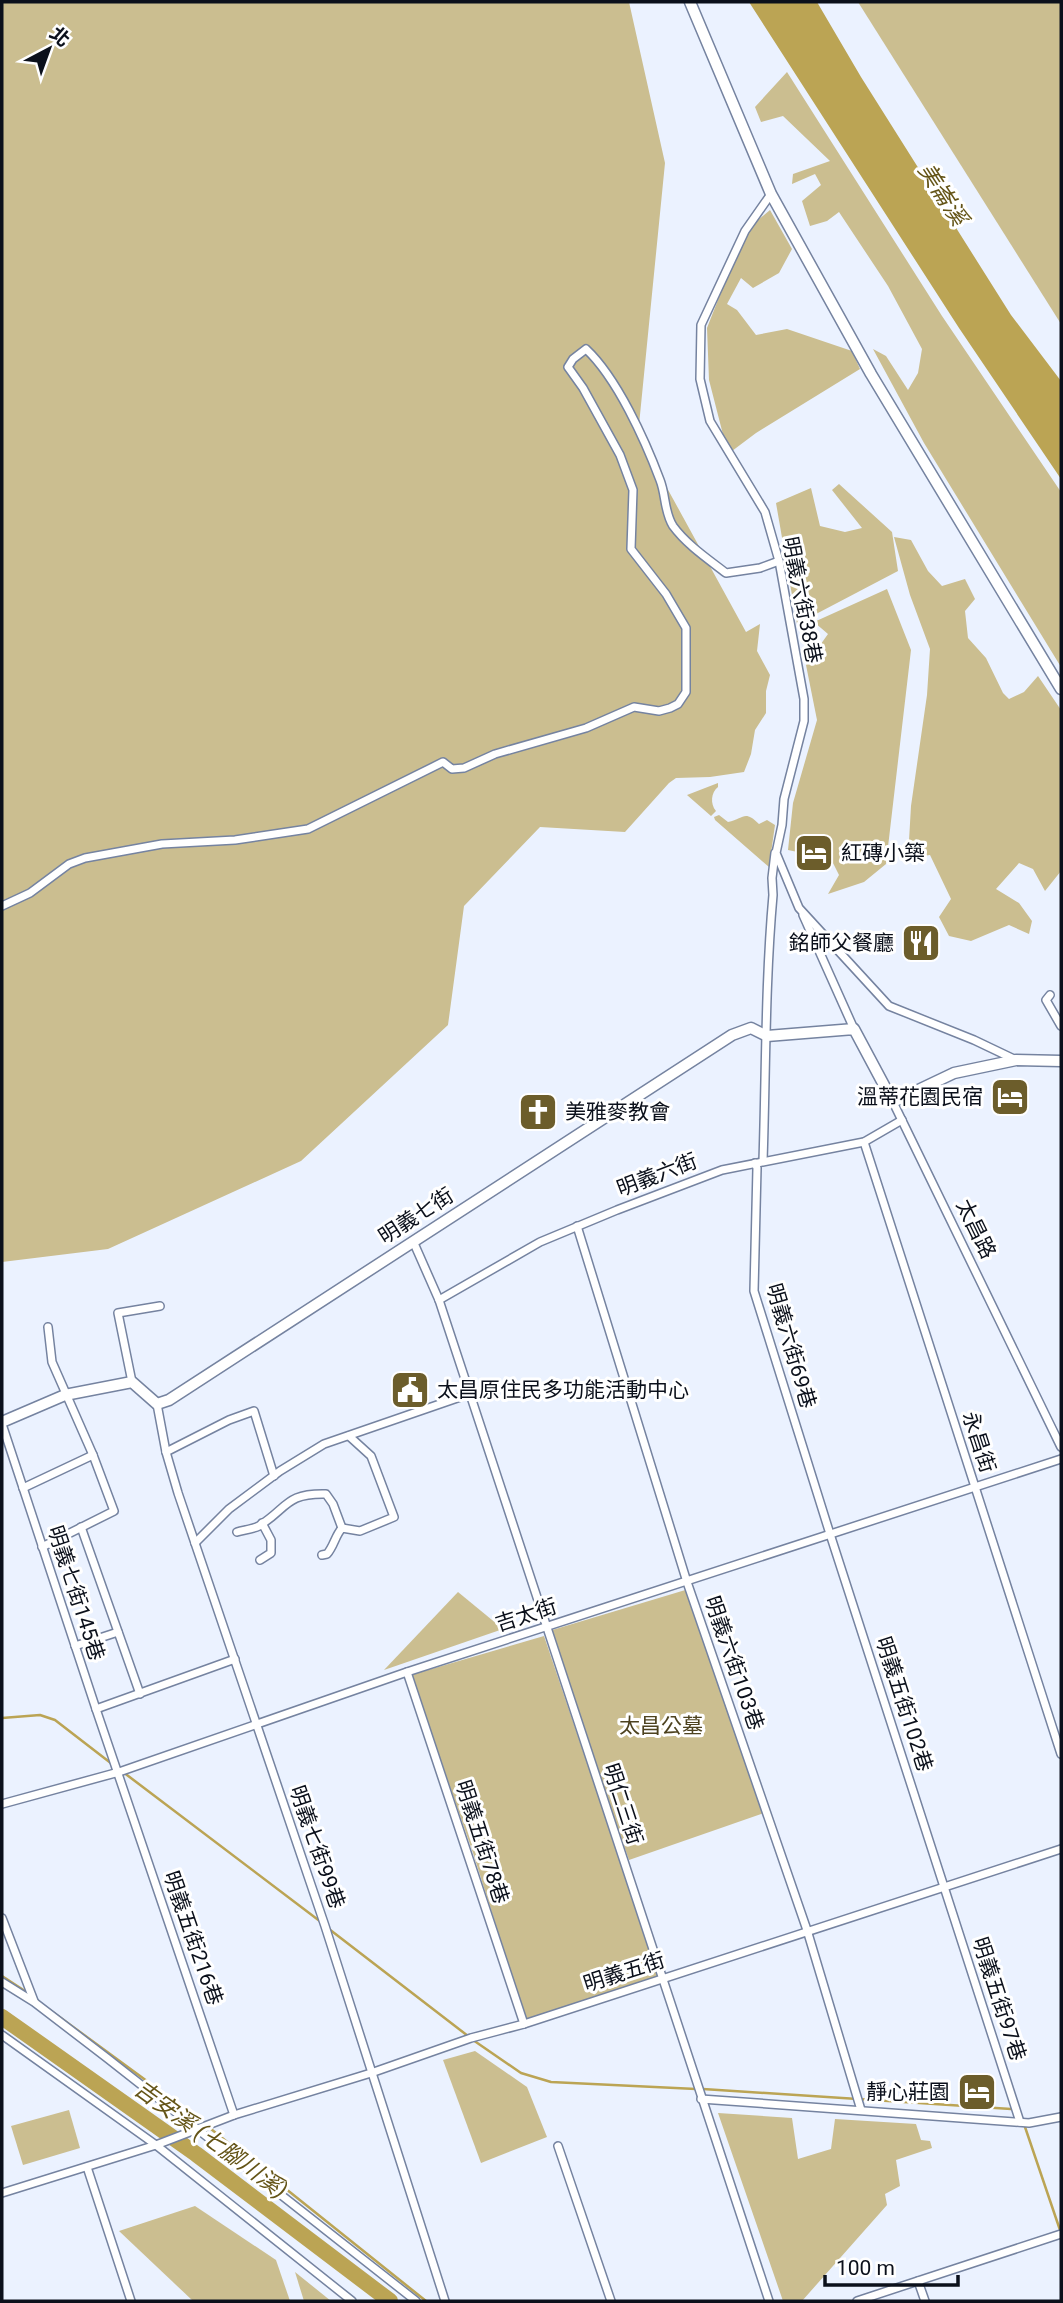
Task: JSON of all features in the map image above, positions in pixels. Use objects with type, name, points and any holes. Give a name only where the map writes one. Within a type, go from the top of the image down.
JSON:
[{"type":"street","points":[[690,2],[771,194],[871,374],[1061,689]]},
{"type":"street","name":"明義六街38巷","points":[[767,1037],[765,1015],[772,878],[784,799],[804,721],[804,699],[779,561],[765,512],[710,421],[700,379],[701,326],[745,232],[771,194]]},
{"type":"street","points":[[2,906],[30,894],[69,864],[85,858],[162,844],[235,840],[308,829],[443,762],[452,769],[464,768],[495,754],[586,728],[634,708],[659,711],[678,704],[686,692],[686,628],[666,594],[631,549],[633,490],[620,455],[583,388],[568,367],[573,359],[586,349],[598,360],[611,380],[647,447],[661,483],[667,515],[674,527],[701,554],[726,573],[760,568],[779,561]]},
{"type":"street","points":[[776,853],[854,1029]]},
{"type":"street","points":[[799,908],[889,1006],[1016,1060]]},
{"type":"street","points":[[1050,995],[1046,1000],[1061,1026]]},
{"type":"street","name":"明義七街","points":[[157,1404],[169,1400],[732,1035],[751,1028],[767,1037],[854,1029]]},
{"type":"street","name":"太昌路","points":[[854,1029],[902,1120],[1061,1447]]},
{"type":"street","name":"明義六街69巷","points":[[767,1037],[757,1168],[754,1291],[830,1534]]},
{"type":"street","points":[[893,1102],[954,1073],[1016,1060],[1061,1061]]},
{"type":"street","name":"明義六街","points":[[439,1300],[540,1242],[577,1226],[722,1170],[863,1142],[902,1120]]},
{"type":"street","name":"永昌街","points":[[863,1142],[1061,1754]]},
{"type":"street","name":"明義六街103巷","points":[[577,1226],[687,1582],[807,1930],[861,2110]]},
{"type":"street","name":"明仁三街","points":[[413,1241],[439,1300],[769,2301]]},
{"type":"street","points":[[157,1404],[132,1382],[118,1313],[160,1306]]},
{"type":"street","points":[[42,1547],[114,1511],[93,1455],[52,1362],[48,1327]]},
{"type":"street","points":[[2,1423],[65,1395],[132,1382]]},
{"type":"street","points":[[195,1543],[229,1509],[324,1444],[469,1394]]},
{"type":"street","name":"明義七街99巷","points":[[157,1404],[166,1452],[195,1543],[325,1926],[445,2301]]},
{"type":"street","points":[[166,1452],[229,1420],[254,1411],[274,1476]]},
{"type":"street","name":"明義七街145巷","points":[[2,1423],[119,1772]]},
{"type":"street","points":[[342,1528],[360,1531],[394,1517],[371,1456],[349,1436]]},
{"type":"street","points":[[23,1488],[93,1455]]},
{"type":"street","name":"吉太街","points":[[2,1804],[119,1772],[407,1672],[1061,1459]]},
{"type":"street","points":[[237,1532],[256,1527],[298,1496],[326,1494],[342,1528]]},
{"type":"street","points":[[260,1560],[271,1553],[271,1540],[262,1523]]},
{"type":"street","points":[[81,1527],[140,1694]]},
{"type":"street","points":[[322,1555],[331,1549],[336,1534],[342,1528]]},
{"type":"street","name":"明義五街102巷","points":[[830,1534],[945,1886]]},
{"type":"street","points":[[75,1646],[118,1632]]},
{"type":"street","points":[[96,1709],[235,1659]]},
{"type":"street","name":"明義五街78巷","points":[[407,1672],[524,2024]]},
{"type":"street","name":"明義五街216巷","points":[[119,1772],[234,2115]]},
{"type":"street","name":"明義五街","points":[[2,2193],[156,2145],[234,2115],[371,2073],[471,2038],[524,2024],[1061,1849]]},
{"type":"street","name":"明義五街97巷","points":[[945,1886],[1020,2122]]},
{"type":"street","points":[[2,1918],[34,2002]]},
{"type":"street","points":[[2,1982],[34,2002],[416,2301]]},
{"type":"street","points":[[2,2035],[156,2145],[352,2301]]},
{"type":"street","points":[[699,2092],[861,2110],[1020,2122],[1061,2117]]},
{"type":"street","points":[[558,2146],[611,2301]]},
{"type":"street","points":[[87,2166],[131,2301]]},
{"type":"street","points":[[857,2301],[1061,2234]]},
{"type":"street","points":[[918,2281],[925,2301]]},
{"type":"green space","points":[[2,2],[629,2],[665,163],[638,435],[746,632],[760,624],[757,651],[770,675],[766,691],[766,713],[755,730],[751,754],[744,772],[676,778],[625,832],[540,827],[464,906],[448,1025],[301,1161],[108,1249],[2,1262]]},
{"type":"green space","points":[[858,2],[1061,2],[1061,324]]},
{"type":"green space","points":[[787,72],[942,316],[1061,492],[1061,667],[924,443],[873,349],[886,356],[908,390],[918,373],[922,349],[888,286],[839,212],[827,221],[810,226],[802,201],[821,185],[815,174],[792,184],[793,174],[830,161],[783,116],[761,122],[755,107]]},
{"type":"green space","points":[[770,210],[792,249],[779,273],[753,288],[741,278],[727,304],[737,310],[756,335],[787,329],[852,351],[860,369],[756,433],[728,454],[709,380],[707,328],[745,231]]},
{"type":"green space","points":[[839,484],[892,532],[898,571],[797,624],[776,503],[811,488],[820,526],[845,532],[862,528],[832,490]]},
{"type":"green space","points":[[894,537],[911,540],[928,571],[942,586],[965,579],[975,599],[965,611],[968,638],[986,658],[1003,693],[1009,699],[1024,692],[1038,676],[1061,710],[1061,871],[1045,891],[1033,869],[1019,863],[996,889],[1019,903],[1032,921],[1029,934],[1009,925],[971,941],[949,936],[939,917],[951,899],[930,855],[908,858],[911,806],[927,695],[930,649],[910,595]]},
{"type":"green space","points":[[887,589],[911,650],[886,864],[864,882],[828,894],[839,875],[831,859],[788,850],[793,803],[817,720],[806,665],[828,634],[814,622]]},
{"type":"green space","points":[[718,783],[712,798],[716,811],[711,816],[687,795]]},
{"type":"green space","points":[[719,815],[728,822],[747,816],[759,824],[767,820],[775,825],[769,867],[715,820],[714,817]]},
{"type":"green space","name":"太昌公墓","points":[[692,1588],[767,1812],[629,1860],[549,1631]]},
{"type":"green space","points":[[458,1592],[503,1629],[384,1670]]},
{"type":"green space","points":[[544,1636],[659,1976],[526,2020],[473,1853],[411,1675]]},
{"type":"green space","points":[[475,2051],[527,2087],[547,2137],[481,2163],[443,2060]]},
{"type":"green space","points":[[69,2110],[80,2148],[23,2165],[11,2126]]},
{"type":"green space","points":[[718,2113],[792,2118],[798,2159],[831,2149],[835,2119],[916,2124],[921,2140],[930,2141],[932,2148],[896,2160],[900,2186],[885,2194],[887,2205],[802,2301],[783,2301]]},
{"type":"green space","points":[[195,2206],[276,2260],[290,2301],[193,2301],[119,2231]]},
{"type":"green space","points":[[295,2272],[331,2301],[304,2301]]},
{"type":"shaded area","points":[[749,2],[817,2],[861,77],[1011,315],[1061,381],[1061,479],[959,328]]},
{"type":"waterway","points":[[2,1718],[40,1715],[55,1720],[112,1764]]},
{"type":"waterway","points":[[123,1772],[321,1922]]},
{"type":"waterway","points":[[329,1929],[468,2036]]},
{"type":"waterway","points":[[2,1976],[28,1993]]},
{"type":"waterway","points":[[50,2010],[196,2117],[426,2301]]},
{"type":"waterway","name":"吉安溪 (七腳川溪)","points":[[2,2017],[196,2154],[390,2301]]},
{"type":"waterway","points":[[473,2040],[521,2073],[551,2082],[696,2089]]},
{"type":"waterway","points":[[703,2089],[1011,2109]]},
{"type":"waterway","points":[[1025,2127],[1061,2233]]},
{"type":"place","name":"紅磚小築","points":[[814,853]]},
{"type":"place","name":"銘師父餐廳","points":[[921,943]]},
{"type":"place","name":"溫蒂花園民宿","points":[[1010,1097]]},
{"type":"place","name":"美雅麥教會","points":[[538,1112]]},
{"type":"place","name":"太昌原住民多功能活動中心","points":[[410,1390]]},
{"type":"place","name":"靜心莊園","points":[[977,2092]]},
{"type":"water label","name":"美崙溪","points":[[943,194]]}]
